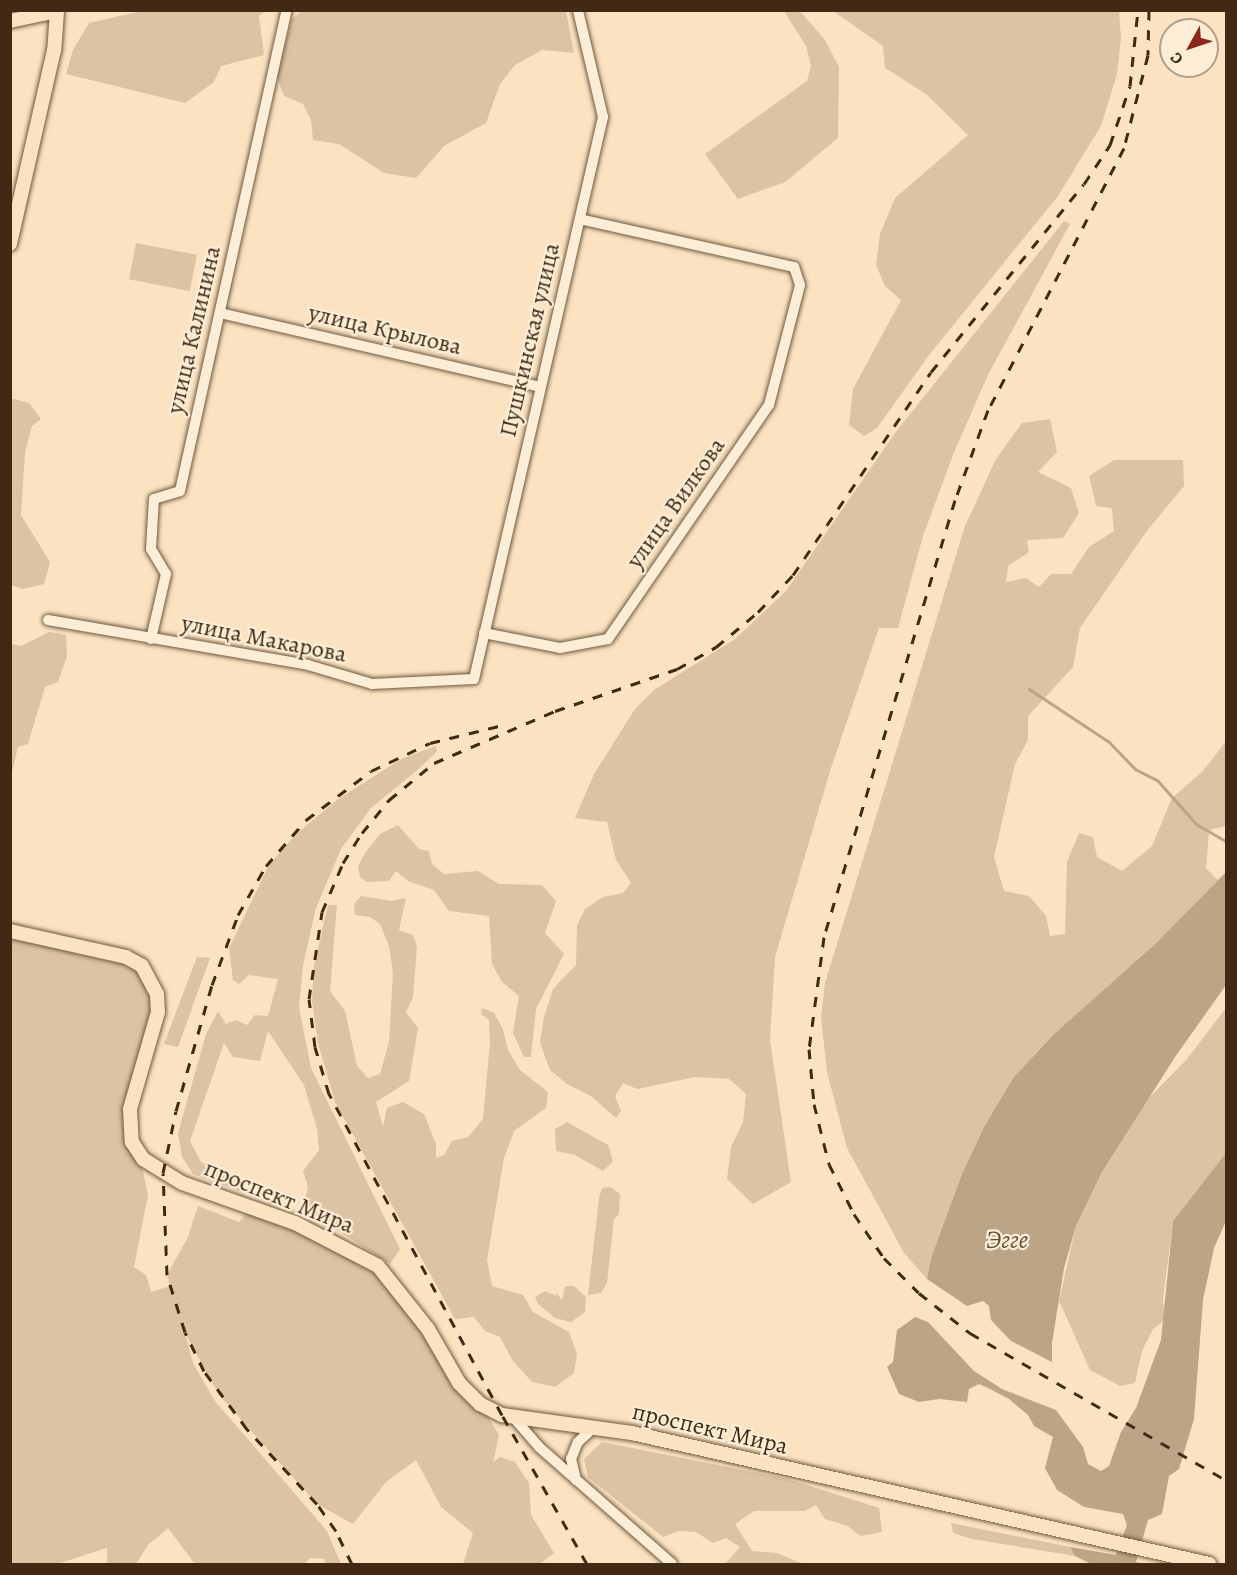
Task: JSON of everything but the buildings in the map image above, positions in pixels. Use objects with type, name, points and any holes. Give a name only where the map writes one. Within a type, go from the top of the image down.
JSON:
[{"type":"main road","points":[[10,21],[58,11],[54,50],[10,244]]},
{"type":"main road","name":"проспект Мира","points":[[10,931],[126,957],[150,975],[158,1012],[129,1124],[132,1142],[143,1159],[182,1183],[295,1223],[378,1266],[428,1329],[470,1397],[501,1415],[594,1427],[1209,1564]]},
{"type":"street","name":"улица Калинина","points":[[151,639],[166,574],[151,549],[154,499],[180,491],[287,10]]},
{"type":"street","name":"Пушкинская улица","points":[[474,679],[603,117],[579,10]]},
{"type":"street","name":"улица Вилкова","points":[[484,633],[560,648],[608,639],[769,405],[800,285],[794,267],[579,219]]},
{"type":"street","name":"улица Крылова","points":[[220,313],[541,387]]},
{"type":"street","name":"улица Макарова","points":[[48,620],[308,665],[372,684],[474,679]]},
{"type":"street","points":[[514,1418],[576,1481],[672,1564]]},
{"type":"street","points":[[576,1481],[571,1459],[578,1442],[594,1427]]},
{"type":"shaded area","points":[[146,10],[265,11],[259,16],[264,55],[221,66],[214,82],[185,103],[66,74],[73,50],[89,23]]},
{"type":"shaded area","points":[[302,11],[566,11],[574,53],[542,50],[515,65],[500,84],[486,123],[444,146],[416,178],[384,173],[339,144],[313,140],[311,120],[303,104],[284,96],[277,77],[292,19]]},
{"type":"shaded area","points":[[784,11],[800,11],[825,40],[839,67],[838,138],[785,182],[738,199],[705,154],[807,81],[811,66],[806,46]]},
{"type":"shaded area","points":[[833,11],[1119,11],[1121,39],[1117,74],[1101,126],[1058,196],[929,355],[877,428],[864,436],[849,425],[853,389],[901,300],[885,286],[876,265],[880,234],[895,198],[968,135],[926,94],[885,68],[883,46]]},
{"type":"shaded area","points":[[1064,221],[1070,224],[988,375],[955,450],[923,536],[898,628],[879,628],[831,768],[775,957],[770,1040],[791,1182],[753,1204],[727,1179],[731,1147],[743,1122],[746,1094],[729,1079],[695,1077],[637,1089],[623,1083],[615,1096],[621,1111],[616,1118],[591,1096],[567,1084],[550,1070],[540,1043],[544,1017],[553,989],[576,965],[577,925],[585,909],[603,897],[623,893],[631,883],[616,860],[607,822],[575,818],[594,774],[635,709],[654,690],[735,639],[786,591],[895,433]]},
{"type":"shaded area","points":[[136,243],[197,255],[190,291],[129,279]]},
{"type":"shaded area","points":[[10,398],[29,403],[41,419],[32,426],[25,452],[21,515],[50,562],[44,584],[22,589],[11,585]]},
{"type":"shaded area","points":[[1050,419],[1057,452],[1038,472],[1071,488],[1079,513],[1063,538],[1027,540],[1029,552],[1008,566],[1006,582],[1026,578],[1039,587],[1051,574],[1071,574],[1089,547],[1114,531],[1112,508],[1096,506],[1089,476],[1114,460],[1183,460],[1184,486],[1146,532],[1080,628],[1073,667],[1028,716],[1028,740],[1015,764],[994,857],[1004,891],[1029,896],[1046,916],[1050,936],[1065,934],[1067,862],[1079,833],[1093,837],[1097,857],[1122,871],[1152,846],[1172,798],[1203,771],[1226,741],[1226,826],[1209,830],[1206,868],[1218,880],[1155,944],[1054,1034],[1013,1078],[984,1127],[962,1174],[927,1279],[904,1253],[847,1148],[827,1072],[821,1017],[825,983],[965,526],[996,459],[1022,423]]},
{"type":"shaded area","points":[[49,632],[66,635],[67,656],[58,682],[45,687],[28,744],[18,747],[11,776],[11,644],[21,646]]},
{"type":"shaded area","points":[[436,746],[437,751],[421,767],[371,808],[341,849],[316,908],[303,965],[299,1007],[311,1068],[400,1249],[390,1264],[303,1208],[308,1187],[303,1171],[319,1150],[317,1129],[304,1085],[268,1031],[260,1061],[233,1057],[224,1043],[190,1141],[201,1162],[244,1187],[240,1191],[193,1174],[182,1157],[178,1133],[206,1034],[218,1011],[226,1024],[236,1020],[247,1025],[255,1015],[268,1016],[278,979],[249,975],[239,984],[233,980],[229,948],[269,865],[295,835],[337,800],[401,759]]},
{"type":"shaded area","points":[[398,825],[419,849],[429,851],[432,864],[444,874],[478,871],[499,884],[542,885],[556,901],[545,933],[564,954],[536,1009],[531,1057],[524,1057],[513,1033],[519,996],[502,982],[492,964],[489,916],[449,911],[434,890],[408,881],[396,871],[389,881],[367,882],[360,877],[358,866],[365,853],[380,834]]},
{"type":"shaded area","points":[[361,896],[391,901],[406,898],[399,930],[413,935],[417,947],[413,997],[406,1012],[418,1028],[409,1081],[376,1102],[383,1127],[387,1108],[403,1102],[424,1114],[436,1144],[436,1158],[444,1155],[452,1141],[468,1137],[483,1119],[490,1042],[489,1020],[481,1014],[482,1008],[494,1013],[503,1029],[508,1050],[520,1070],[548,1092],[546,1108],[514,1131],[504,1158],[487,1260],[492,1286],[523,1295],[533,1312],[569,1332],[577,1354],[574,1373],[555,1387],[532,1382],[513,1361],[500,1337],[485,1331],[474,1317],[455,1319],[335,1102],[318,1043],[312,1001],[314,965],[328,905],[337,905],[330,991],[345,1011],[357,1066],[368,1078],[380,1074],[389,1042],[393,973],[389,946],[380,924],[370,917],[355,915],[354,904]]},
{"type":"shaded area","points":[[11,931],[126,957],[157,994],[130,1109],[148,1195],[134,1267],[146,1275],[151,1292],[170,1286],[167,1275],[188,1237],[198,1206],[239,1222],[252,1207],[364,1257],[480,1404],[499,1435],[493,1462],[500,1457],[515,1462],[529,1483],[531,1515],[554,1553],[540,1564],[463,1564],[473,1533],[441,1507],[416,1460],[386,1482],[353,1524],[317,1504],[219,1395],[185,1333],[193,1363],[215,1401],[327,1531],[341,1564],[325,1564],[325,1559],[310,1558],[304,1564],[195,1564],[168,1528],[148,1545],[136,1564],[107,1564],[107,1548],[57,1564],[11,1564]]},
{"type":"shaded area","points":[[197,957],[210,958],[178,1047],[164,1044]]},
{"type":"shaded area","points":[[1226,1008],[1226,1153],[1173,1221],[1163,1299],[1165,1320],[1153,1329],[1142,1351],[1135,1383],[1120,1386],[1090,1370],[1059,1301],[1076,1226],[1102,1172],[1148,1099],[1187,1059]]},
{"type":"shaded area","points":[[567,1122],[608,1145],[613,1161],[603,1171],[575,1155],[556,1151],[555,1129]]},
{"type":"shaded area","points":[[611,1187],[620,1194],[619,1214],[614,1219],[607,1283],[601,1293],[588,1295],[599,1198],[602,1188]]},
{"type":"shaded area","points":[[565,1286],[574,1286],[586,1297],[585,1312],[571,1322],[555,1318],[538,1304],[535,1297],[545,1291],[556,1296],[556,1293],[562,1300]]},
{"type":"shaded area","points":[[602,1442],[788,1479],[879,1508],[882,1532],[860,1536],[848,1526],[825,1519],[816,1505],[804,1511],[754,1511],[735,1524],[752,1551],[777,1553],[803,1564],[725,1564],[740,1547],[726,1538],[713,1543],[696,1532],[679,1531],[663,1537],[588,1477],[584,1459]]},
{"type":"shaded area","points":[[951,1523],[1070,1547],[1075,1556],[972,1539],[953,1533]]},
{"type":"water","name":"Эгге","points":[[1226,872],[1226,985],[1175,1057],[1102,1172],[1076,1226],[1064,1268],[1052,1343],[1052,1362],[1011,1341],[991,1320],[989,1306],[983,1301],[967,1306],[927,1279],[932,1256],[962,1174],[984,1127],[1013,1078],[1054,1034],[1155,944]]},
{"type":"water","points":[[1226,1153],[1226,1221],[1214,1248],[1203,1300],[1194,1419],[1179,1469],[1169,1476],[1162,1514],[1148,1520],[1136,1562],[1144,1564],[1091,1564],[1075,1556],[1070,1547],[1116,1555],[1127,1525],[1123,1514],[1084,1507],[1057,1490],[1045,1468],[1053,1437],[1034,1426],[1028,1415],[1009,1399],[979,1384],[969,1389],[967,1402],[939,1399],[919,1402],[899,1394],[887,1367],[893,1362],[897,1330],[915,1317],[928,1322],[974,1371],[1002,1389],[1056,1410],[1083,1447],[1088,1464],[1101,1471],[1109,1466],[1121,1432],[1136,1408],[1161,1340],[1173,1221]]},
{"type":"waterway","points":[[1029,689],[1109,742],[1135,769],[1157,780],[1196,824],[1226,841]]},
{"type":"railway","points":[[587,1564],[502,1415],[329,1094],[315,1047],[309,999],[322,912],[343,863],[362,833],[389,800],[434,763],[555,711],[677,669],[716,647],[758,612],[793,575],[931,372],[1084,184],[1110,145],[1130,86],[1138,10]]},
{"type":"railway","points":[[1149,10],[1148,55],[1124,148],[988,410],[955,500],[824,937],[809,1049],[814,1104],[829,1164],[854,1214],[884,1258],[919,1293],[970,1333],[1226,1480]]},
{"type":"railway","points":[[352,1564],[336,1531],[317,1504],[247,1429],[204,1371],[185,1332],[167,1275],[163,1173],[176,1111],[212,985],[238,915],[266,866],[306,820],[371,771],[430,743],[503,725]]}]
